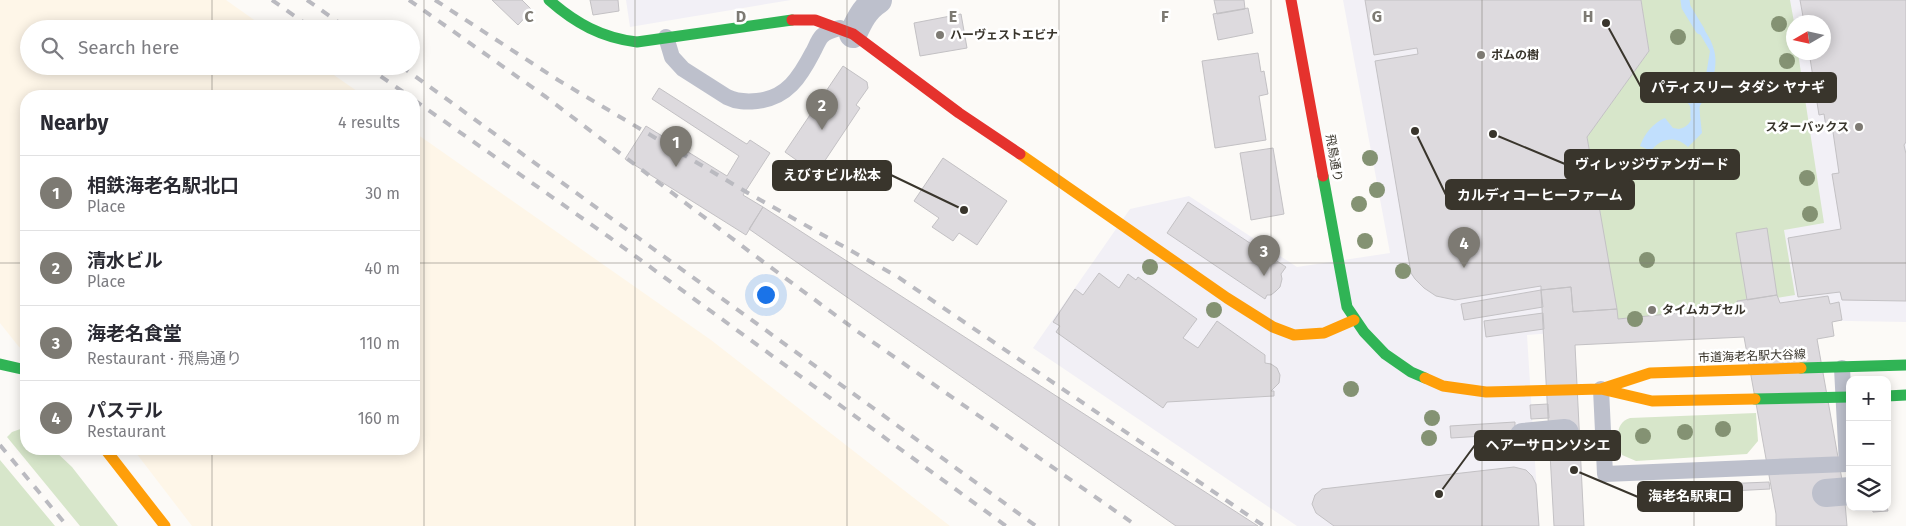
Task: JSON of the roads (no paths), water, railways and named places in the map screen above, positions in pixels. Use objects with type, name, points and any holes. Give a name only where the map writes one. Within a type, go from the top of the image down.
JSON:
[{"type":"street","points":[[549,0],[581,26],[598,34],[622,41],[637,42],[786,20],[814,20],[846,31],[960,113],[1227,298],[1273,327],[1294,335],[1324,333],[1354,320]]},
{"type":"street","points":[[846,31],[878,0]]},
{"type":"street","name":"飛鳥通り","points":[[1291,0],[1347,307],[1354,320]]},
{"type":"street","name":"市道海老名駅大谷線","points":[[1354,320],[1385,354],[1411,372],[1443,386],[1486,392],[1601,389],[1652,401],[1846,397]]},
{"type":"street","points":[[0,364],[20,369]]},
{"type":"street","name":"市道海老名駅大谷線","points":[[1601,389],[1650,373],[1906,365]]},
{"type":"street","points":[[1891,396],[1906,395]]},
{"type":"street","points":[[1523,436],[1565,433]]},
{"type":"street","points":[[110,455],[165,526]]},
{"type":"lane","points":[[666,37],[672,57],[684,69],[727,97],[735,101],[748,102],[776,97],[788,90],[797,80],[821,37],[829,31],[846,31]]},
{"type":"lane","points":[[1842,368],[1846,391]]},
{"type":"lane","points":[[1601,389],[1605,474],[1847,464],[1847,421]]},
{"type":"water","points":[[1697,20],[1710,40],[1716,61],[1706,97],[1695,93],[1706,75],[1710,51],[1693,22]]},
{"type":"water","points":[[1687,102],[1699,107],[1702,133],[1688,147],[1683,143],[1673,140],[1659,143],[1651,151],[1640,146],[1650,129],[1665,118],[1673,128],[1679,129],[1687,125],[1692,118],[1692,110]]},
{"type":"waterway","points":[[1685,0],[1686,7],[1700,30]]},
{"type":"waterway","points":[[1695,117],[1695,106],[1706,85]]},
{"type":"railway","points":[[272,0],[300,20]]},
{"type":"railway","points":[[307,0],[335,20]]},
{"type":"railway","points":[[409,0],[546,97],[857,331],[1137,526]]},
{"type":"railway","points":[[435,0],[558,80],[748,193],[898,277],[1264,526]]},
{"type":"railway","points":[[379,75],[400,90]]},
{"type":"railway","points":[[413,75],[1036,526]]},
{"type":"railway","points":[[420,104],[609,237],[1006,526]]},
{"type":"railway","points":[[0,445],[67,526]]},
{"type":"place","name":"パティスリー タダシ ヤナギ","points":[[1606,23]]},
{"type":"place","name":"ハーヴェストエビナ","points":[[940,35]]},
{"type":"place","name":"ポムの樹","points":[[1481,55]]},
{"type":"place","name":"スターバックス","points":[[1859,127]]},
{"type":"place","name":"清水ビル","points":[[822,130]]},
{"type":"place","name":"カルディコーヒーファーム","points":[[1415,131]]},
{"type":"place","name":"ヴィレッジヴァンガード","points":[[1493,134]]},
{"type":"place","name":"相鉄海老名駅北口","points":[[676,167]]},
{"type":"place","name":"えびすビル松本","points":[[964,210]]},
{"type":"place","name":"パステル","points":[[1464,268]]},
{"type":"place","name":"海老名食堂","points":[[1264,276]]},
{"type":"place","name":"タイムカプセル","points":[[1652,310]]},
{"type":"place","name":"海老名駅東口","points":[[1574,470]]},
{"type":"place","name":"ヘアーサロンソシエ","points":[[1439,494]]}]
